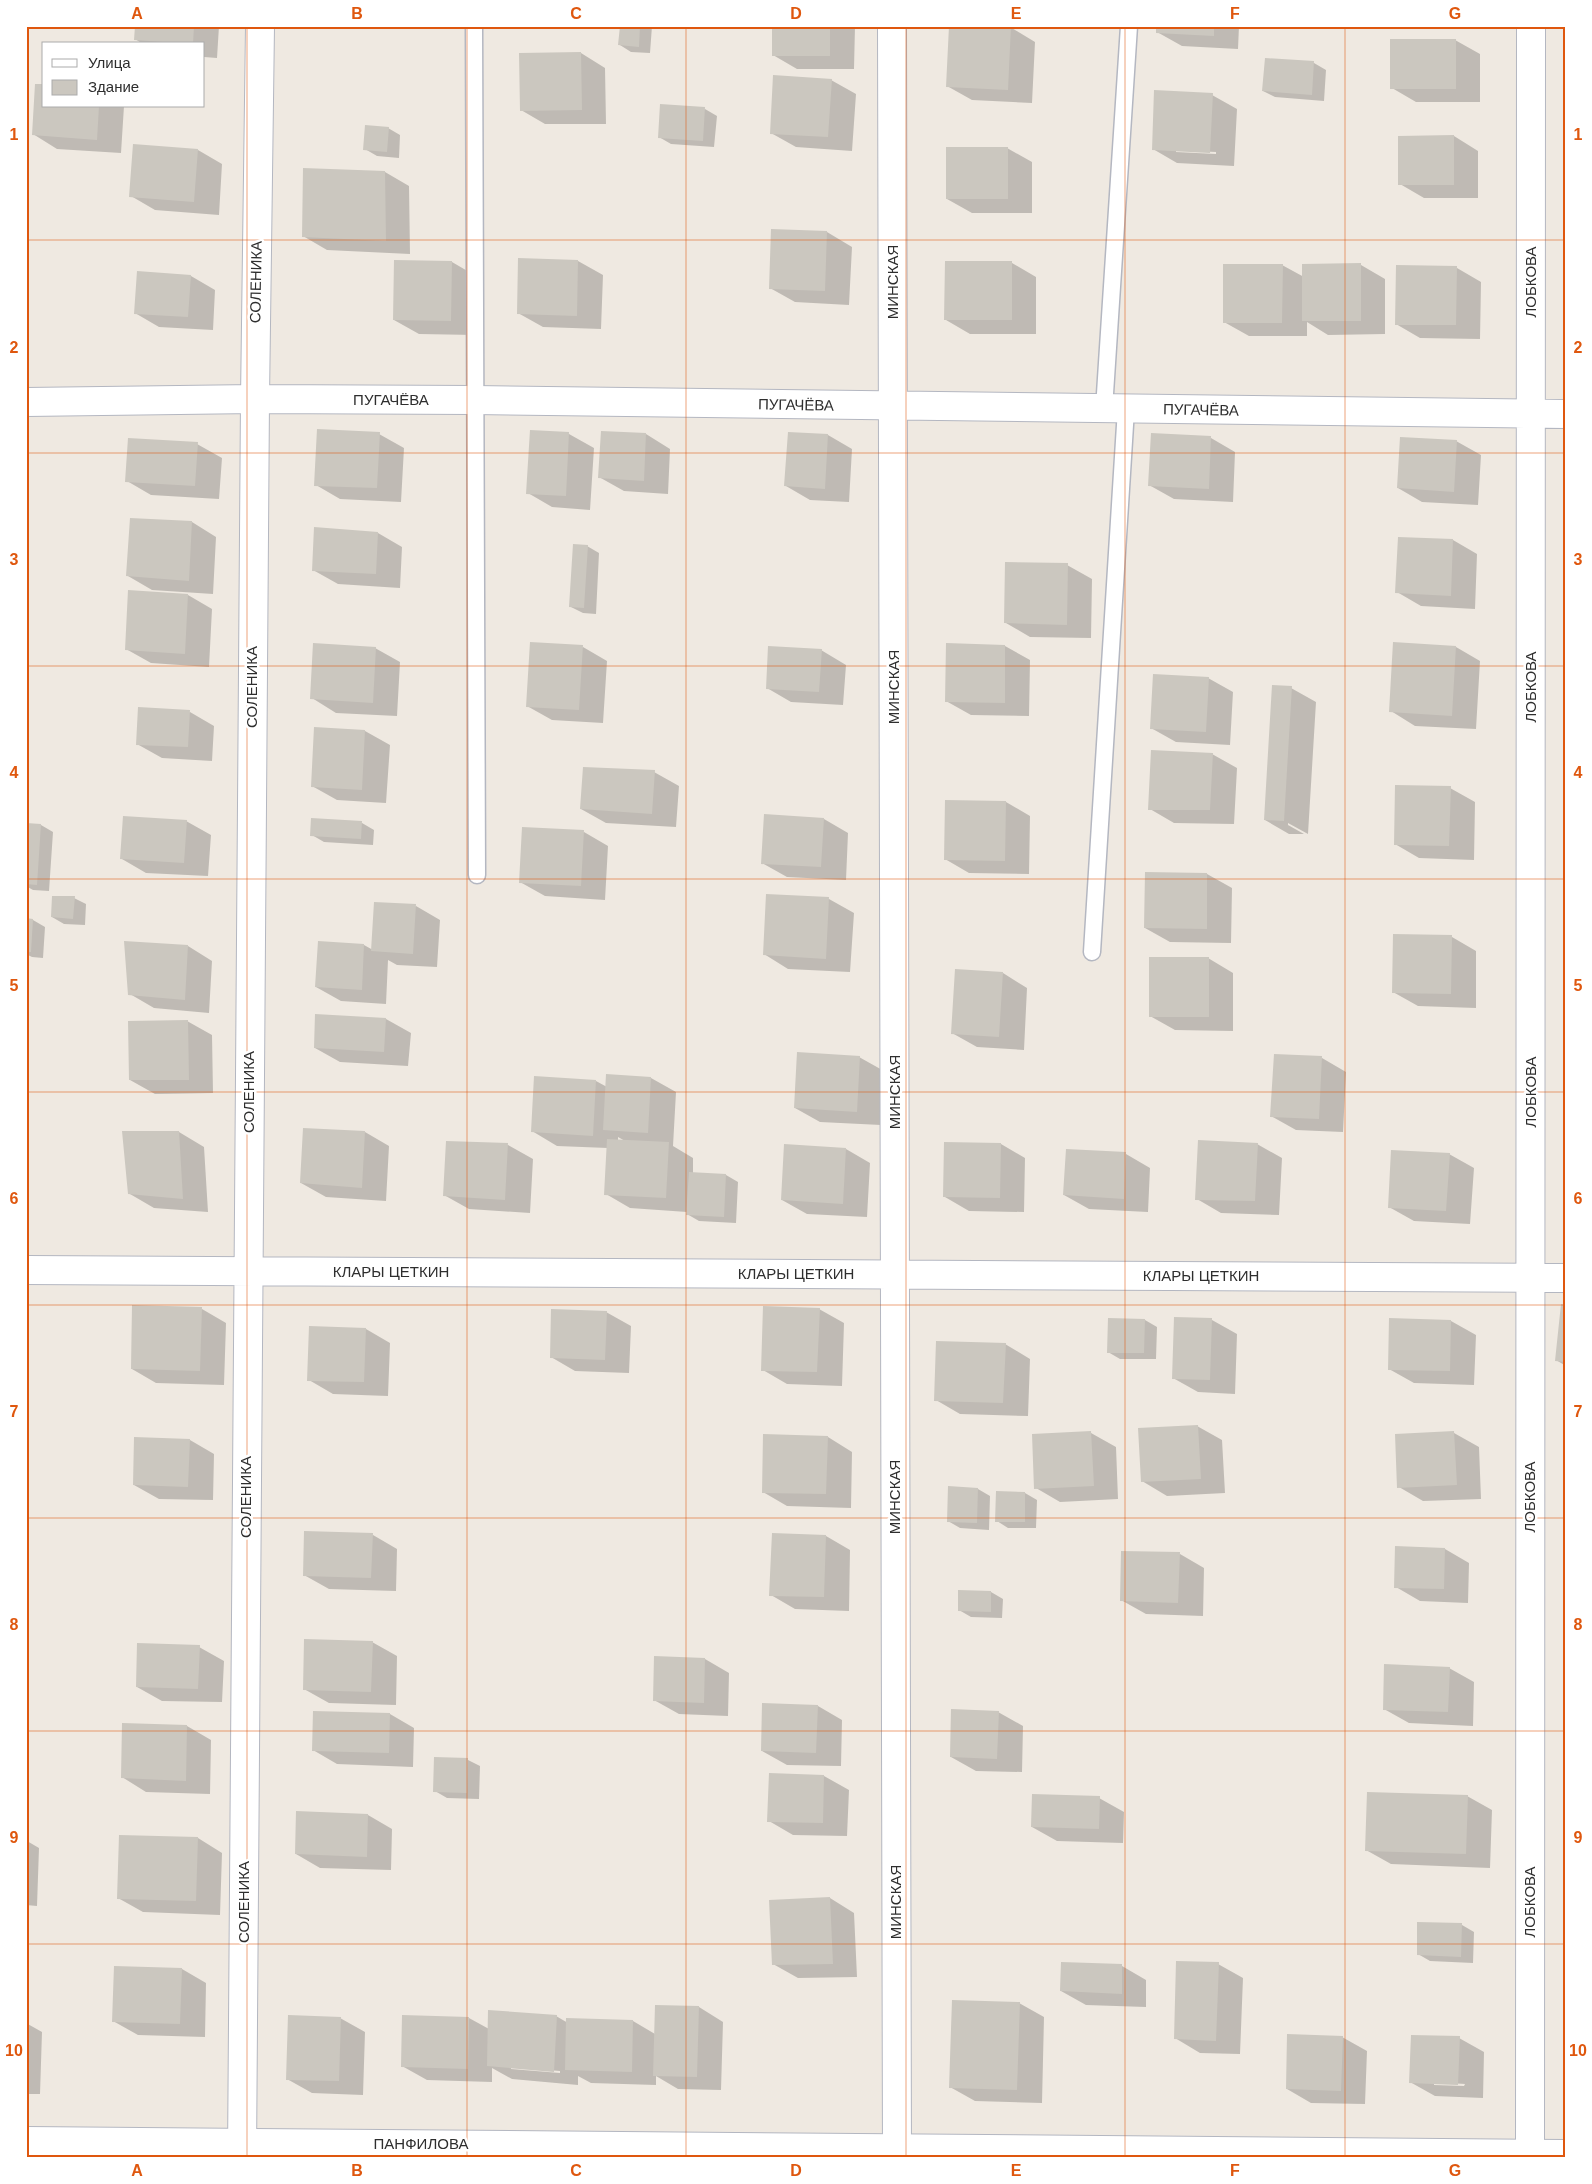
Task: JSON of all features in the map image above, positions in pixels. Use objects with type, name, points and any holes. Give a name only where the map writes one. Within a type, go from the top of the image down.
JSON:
[{"type":"street","name":"СОЛЕНИКА","points":[[242,2150],[255,399],[260,26]]},
{"type":"street","name":"МИНСКАЯ","points":[[892,26],[897,2153]]},
{"type":"street","name":"ЛОБКОВА","points":[[1530,2156],[1531,26]]},
{"type":"street","name":"ПУГАЧЁВА","points":[[26,402],[255,399],[474,400],[1566,414]]},
{"type":"street","name":"КЛАРЫ ЦЕТКИН","points":[[26,1270],[1566,1278]]},
{"type":"street","name":"ПАНФИЛОВА","points":[[26,2141],[242,2150],[1530,2156],[1566,2154]]},
{"type":"lane","points":[[474,26],[477,875]]},
{"type":"lane","points":[[1092,952],[1129,26]]},
{"type":"building","points":[[135,26],[194,26],[193,42],[134,40]]},
{"type":"building","points":[[620,26],[640,26],[639,47],[618,45]]},
{"type":"building","points":[[772,26],[830,26],[830,56],[772,56]]},
{"type":"building","points":[[949,26],[1011,26],[1008,90],[946,87]]},
{"type":"building","points":[[1156,26],[1214,26],[1214,36],[1156,33]]},
{"type":"building","points":[[1390,39],[1456,39],[1456,89],[1390,89]]},
{"type":"building","points":[[581,52],[582,110],[520,111],[519,53]]},
{"type":"building","points":[[1265,58],[1314,61],[1312,95],[1262,91]]},
{"type":"building","points":[[773,75],[832,79],[828,137],[770,134]]},
{"type":"building","points":[[35,84],[42,84],[42,108],[99,108],[97,140],[32,135]]},
{"type":"building","points":[[1154,90],[1213,93],[1210,153],[1152,150]]},
{"type":"building","points":[[660,104],[705,107],[703,141],[658,138]]},
{"type":"building","points":[[365,125],[389,127],[387,152],[363,150]]},
{"type":"building","points":[[1454,135],[1454,185],[1398,185],[1398,136]]},
{"type":"building","points":[[133,144],[198,149],[194,202],[129,197]]},
{"type":"building","points":[[946,147],[1008,147],[1008,199],[946,199]]},
{"type":"building","points":[[303,168],[385,171],[386,241],[302,237]]},
{"type":"building","points":[[771,229],[827,231],[825,291],[769,289]]},
{"type":"building","points":[[518,258],[578,260],[577,316],[517,314]]},
{"type":"building","points":[[394,260],[452,261],[451,321],[393,320]]},
{"type":"building","points":[[945,261],[1012,261],[1012,320],[944,320]]},
{"type":"building","points":[[1361,263],[1361,321],[1302,321],[1302,264]]},
{"type":"building","points":[[1223,264],[1283,264],[1282,323],[1223,323]]},
{"type":"building","points":[[1396,265],[1457,266],[1456,325],[1395,325]]},
{"type":"building","points":[[137,271],[191,275],[188,317],[134,314]]},
{"type":"building","points":[[317,429],[380,432],[377,488],[314,486]]},
{"type":"building","points":[[530,430],[569,432],[566,496],[526,494]]},
{"type":"building","points":[[601,431],[646,433],[644,481],[598,478]]},
{"type":"building","points":[[788,432],[828,434],[825,489],[784,486]]},
{"type":"building","points":[[1151,433],[1211,436],[1209,489],[1148,486]]},
{"type":"building","points":[[1400,437],[1457,440],[1454,492],[1397,488]]},
{"type":"building","points":[[128,438],[198,442],[195,486],[125,482]]},
{"type":"building","points":[[130,518],[192,521],[189,581],[126,576]]},
{"type":"building","points":[[314,527],[378,532],[376,574],[312,571]]},
{"type":"building","points":[[1398,537],[1453,539],[1451,596],[1395,593]]},
{"type":"building","points":[[573,544],[588,545],[584,608],[569,607]]},
{"type":"building","points":[[1005,562],[1068,563],[1067,625],[1004,623]]},
{"type":"building","points":[[128,590],[188,594],[185,654],[125,650]]},
{"type":"building","points":[[530,642],[583,645],[579,710],[526,707]]},
{"type":"building","points":[[1393,642],[1456,646],[1452,716],[1389,712]]},
{"type":"building","points":[[313,643],[376,647],[373,703],[310,699]]},
{"type":"building","points":[[946,643],[1005,645],[1005,703],[945,702]]},
{"type":"building","points":[[768,646],[822,649],[819,692],[766,689]]},
{"type":"building","points":[[1153,674],[1209,677],[1206,732],[1150,729]]},
{"type":"building","points":[[1272,685],[1292,686],[1284,821],[1264,820]]},
{"type":"building","points":[[138,707],[190,710],[188,747],[136,745]]},
{"type":"building","points":[[314,727],[365,730],[362,790],[311,787]]},
{"type":"building","points":[[1151,750],[1213,753],[1210,810],[1148,810]]},
{"type":"building","points":[[583,767],[655,770],[652,814],[580,809]]},
{"type":"building","points":[[1395,785],[1451,786],[1449,846],[1394,845]]},
{"type":"building","points":[[945,800],[1006,801],[1005,861],[944,860]]},
{"type":"building","points":[[764,814],[824,818],[821,867],[761,864]]},
{"type":"building","points":[[123,816],[187,820],[184,863],[120,859]]},
{"type":"building","points":[[311,818],[362,821],[361,839],[310,836]]},
{"type":"building","points":[[26,823],[41,824],[37,885],[26,884]]},
{"type":"building","points":[[522,827],[584,830],[581,886],[519,883]]},
{"type":"building","points":[[1145,872],[1207,873],[1207,929],[1144,928]]},
{"type":"building","points":[[766,894],[829,897],[826,959],[763,955]]},
{"type":"building","points":[[52,896],[75,896],[73,919],[51,917]]},
{"type":"building","points":[[374,902],[416,904],[413,954],[371,951]]},
{"type":"building","points":[[26,918],[33,919],[31,952],[26,952]]},
{"type":"building","points":[[1393,934],[1452,935],[1451,994],[1392,993]]},
{"type":"building","points":[[124,941],[188,945],[185,1000],[128,995]]},
{"type":"building","points":[[318,941],[364,944],[362,990],[315,987]]},
{"type":"building","points":[[1149,957],[1209,957],[1209,1017],[1149,1017]]},
{"type":"building","points":[[955,969],[1003,972],[999,1037],[951,1034]]},
{"type":"building","points":[[315,1014],[386,1018],[384,1052],[314,1048]]},
{"type":"building","points":[[188,1020],[189,1080],[129,1080],[128,1021]]},
{"type":"building","points":[[797,1052],[860,1056],[857,1112],[794,1108]]},
{"type":"building","points":[[1274,1054],[1322,1056],[1319,1119],[1270,1117]]},
{"type":"building","points":[[606,1074],[651,1077],[648,1133],[603,1130]]},
{"type":"building","points":[[534,1076],[596,1080],[593,1136],[531,1132]]},
{"type":"building","points":[[303,1128],[365,1131],[362,1188],[300,1183]]},
{"type":"building","points":[[122,1131],[179,1131],[183,1199],[128,1194]]},
{"type":"building","points":[[607,1139],[669,1142],[666,1198],[604,1195]]},
{"type":"building","points":[[1198,1140],[1258,1143],[1255,1201],[1195,1200]]},
{"type":"building","points":[[446,1141],[508,1143],[505,1200],[443,1196]]},
{"type":"building","points":[[944,1142],[1001,1143],[1000,1198],[943,1197]]},
{"type":"building","points":[[784,1144],[846,1148],[843,1204],[781,1200]]},
{"type":"building","points":[[1066,1149],[1126,1152],[1124,1199],[1063,1195]]},
{"type":"building","points":[[1391,1150],[1450,1153],[1446,1211],[1388,1208]]},
{"type":"building","points":[[689,1172],[726,1174],[724,1217],[686,1215]]},
{"type":"building","points":[[1561,1304],[1566,1305],[1566,1362],[1555,1361]]},
{"type":"building","points":[[132,1305],[202,1307],[200,1371],[131,1369]]},
{"type":"building","points":[[763,1306],[820,1308],[817,1372],[761,1371]]},
{"type":"building","points":[[551,1309],[607,1311],[605,1360],[550,1358]]},
{"type":"building","points":[[1174,1317],[1212,1318],[1210,1380],[1172,1379]]},
{"type":"building","points":[[1108,1318],[1145,1319],[1144,1353],[1107,1353]]},
{"type":"building","points":[[1389,1318],[1451,1320],[1450,1371],[1388,1370]]},
{"type":"building","points":[[309,1326],[366,1328],[364,1382],[307,1381]]},
{"type":"building","points":[[936,1341],[1006,1343],[1003,1403],[934,1401]]},
{"type":"building","points":[[1198,1425],[1201,1479],[1141,1482],[1138,1428]]},
{"type":"building","points":[[1091,1431],[1094,1486],[1034,1489],[1032,1434]]},
{"type":"building","points":[[1454,1431],[1457,1485],[1397,1488],[1395,1434]]},
{"type":"building","points":[[763,1434],[828,1436],[826,1494],[762,1493]]},
{"type":"building","points":[[134,1437],[190,1439],[188,1487],[133,1485]]},
{"type":"building","points":[[948,1486],[978,1488],[977,1523],[947,1522]]},
{"type":"building","points":[[996,1491],[1025,1492],[1025,1522],[995,1522]]},
{"type":"building","points":[[304,1531],[373,1533],[371,1578],[303,1576]]},
{"type":"building","points":[[772,1533],[826,1535],[824,1597],[769,1596]]},
{"type":"building","points":[[1395,1546],[1445,1548],[1444,1589],[1394,1588]]},
{"type":"building","points":[[1121,1551],[1180,1552],[1178,1603],[1120,1601]]},
{"type":"building","points":[[958,1590],[991,1591],[991,1612],[958,1611]]},
{"type":"building","points":[[304,1639],[373,1641],[371,1692],[303,1690]]},
{"type":"building","points":[[137,1643],[200,1645],[198,1689],[136,1687]]},
{"type":"building","points":[[654,1656],[705,1658],[704,1703],[653,1701]]},
{"type":"building","points":[[1384,1664],[1450,1667],[1448,1712],[1383,1710]]},
{"type":"building","points":[[762,1703],[818,1705],[816,1753],[761,1751]]},
{"type":"building","points":[[951,1709],[999,1711],[997,1759],[950,1757]]},
{"type":"building","points":[[313,1711],[390,1713],[389,1753],[312,1751]]},
{"type":"building","points":[[122,1723],[187,1725],[186,1781],[121,1778]]},
{"type":"building","points":[[434,1757],[468,1758],[467,1793],[433,1792]]},
{"type":"building","points":[[769,1773],[824,1775],[823,1823],[767,1822]]},
{"type":"building","points":[[1367,1792],[1468,1795],[1466,1854],[1365,1851]]},
{"type":"building","points":[[1032,1794],[1100,1796],[1099,1829],[1031,1827]]},
{"type":"building","points":[[296,1811],[368,1814],[367,1857],[295,1854]]},
{"type":"building","points":[[119,1835],[198,1837],[196,1901],[117,1899]]},
{"type":"building","points":[[830,1897],[833,1964],[772,1965],[769,1900]]},
{"type":"building","points":[[1417,1922],[1462,1923],[1461,1957],[1417,1955]]},
{"type":"building","points":[[1176,1961],[1219,1962],[1216,2041],[1174,2039]]},
{"type":"building","points":[[1061,1962],[1122,1964],[1122,1994],[1060,1991]]},
{"type":"building","points":[[114,1966],[182,1968],[180,2024],[112,2022]]},
{"type":"building","points":[[952,2000],[1020,2002],[1017,2090],[949,2088]]},
{"type":"building","points":[[655,2005],[699,2006],[697,2077],[653,2076]]},
{"type":"building","points":[[488,2010],[557,2015],[554,2072],[487,2066]]},
{"type":"building","points":[[288,2015],[341,2017],[339,2081],[286,2080]]},
{"type":"building","points":[[402,2015],[469,2017],[468,2069],[401,2067]]},
{"type":"building","points":[[566,2018],[633,2020],[632,2072],[565,2070]]},
{"type":"building","points":[[1287,2034],[1343,2036],[1341,2091],[1286,2089]]},
{"type":"building","points":[[1411,2035],[1460,2036],[1458,2085],[1409,2083]]}]
